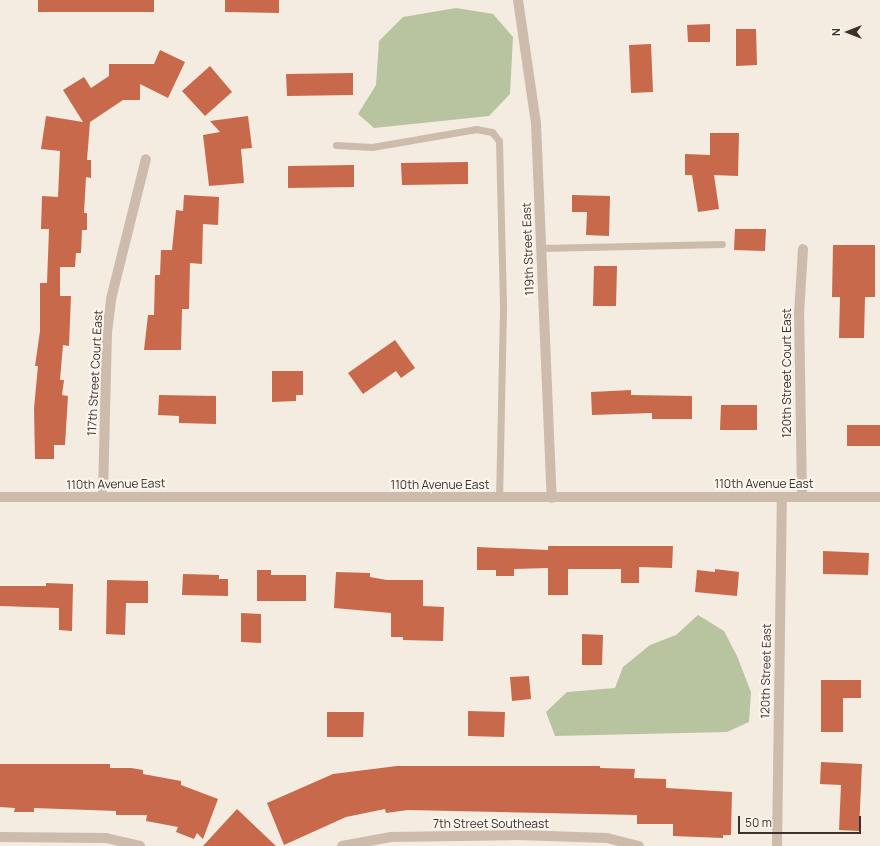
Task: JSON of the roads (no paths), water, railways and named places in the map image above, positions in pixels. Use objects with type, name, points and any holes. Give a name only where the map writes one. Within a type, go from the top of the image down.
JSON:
[{"type":"street","name":"119th Street East","points":[[518,0],[536,124],[552,498]]},
{"type":"street","name":"117th Street Court East","points":[[103,495],[108,326],[111,299],[146,159]]},
{"type":"street","name":"120th Street Court East","points":[[802,497],[799,314],[803,249]]},
{"type":"street","name":"110th Avenue East","points":[[0,497],[103,495],[499,498],[880,497]]},
{"type":"street","name":"120th Street East","points":[[777,846],[782,497]]},
{"type":"street","points":[[0,837],[106,838],[140,846]]},
{"type":"street","name":"7th Street Southeast","points":[[342,846],[391,838],[456,841],[607,838],[639,846]]},
{"type":"lane","points":[[336,145],[372,147],[476,130],[492,132],[499,141],[503,310],[499,498]]},
{"type":"lane","points":[[541,248],[722,244]]}]
